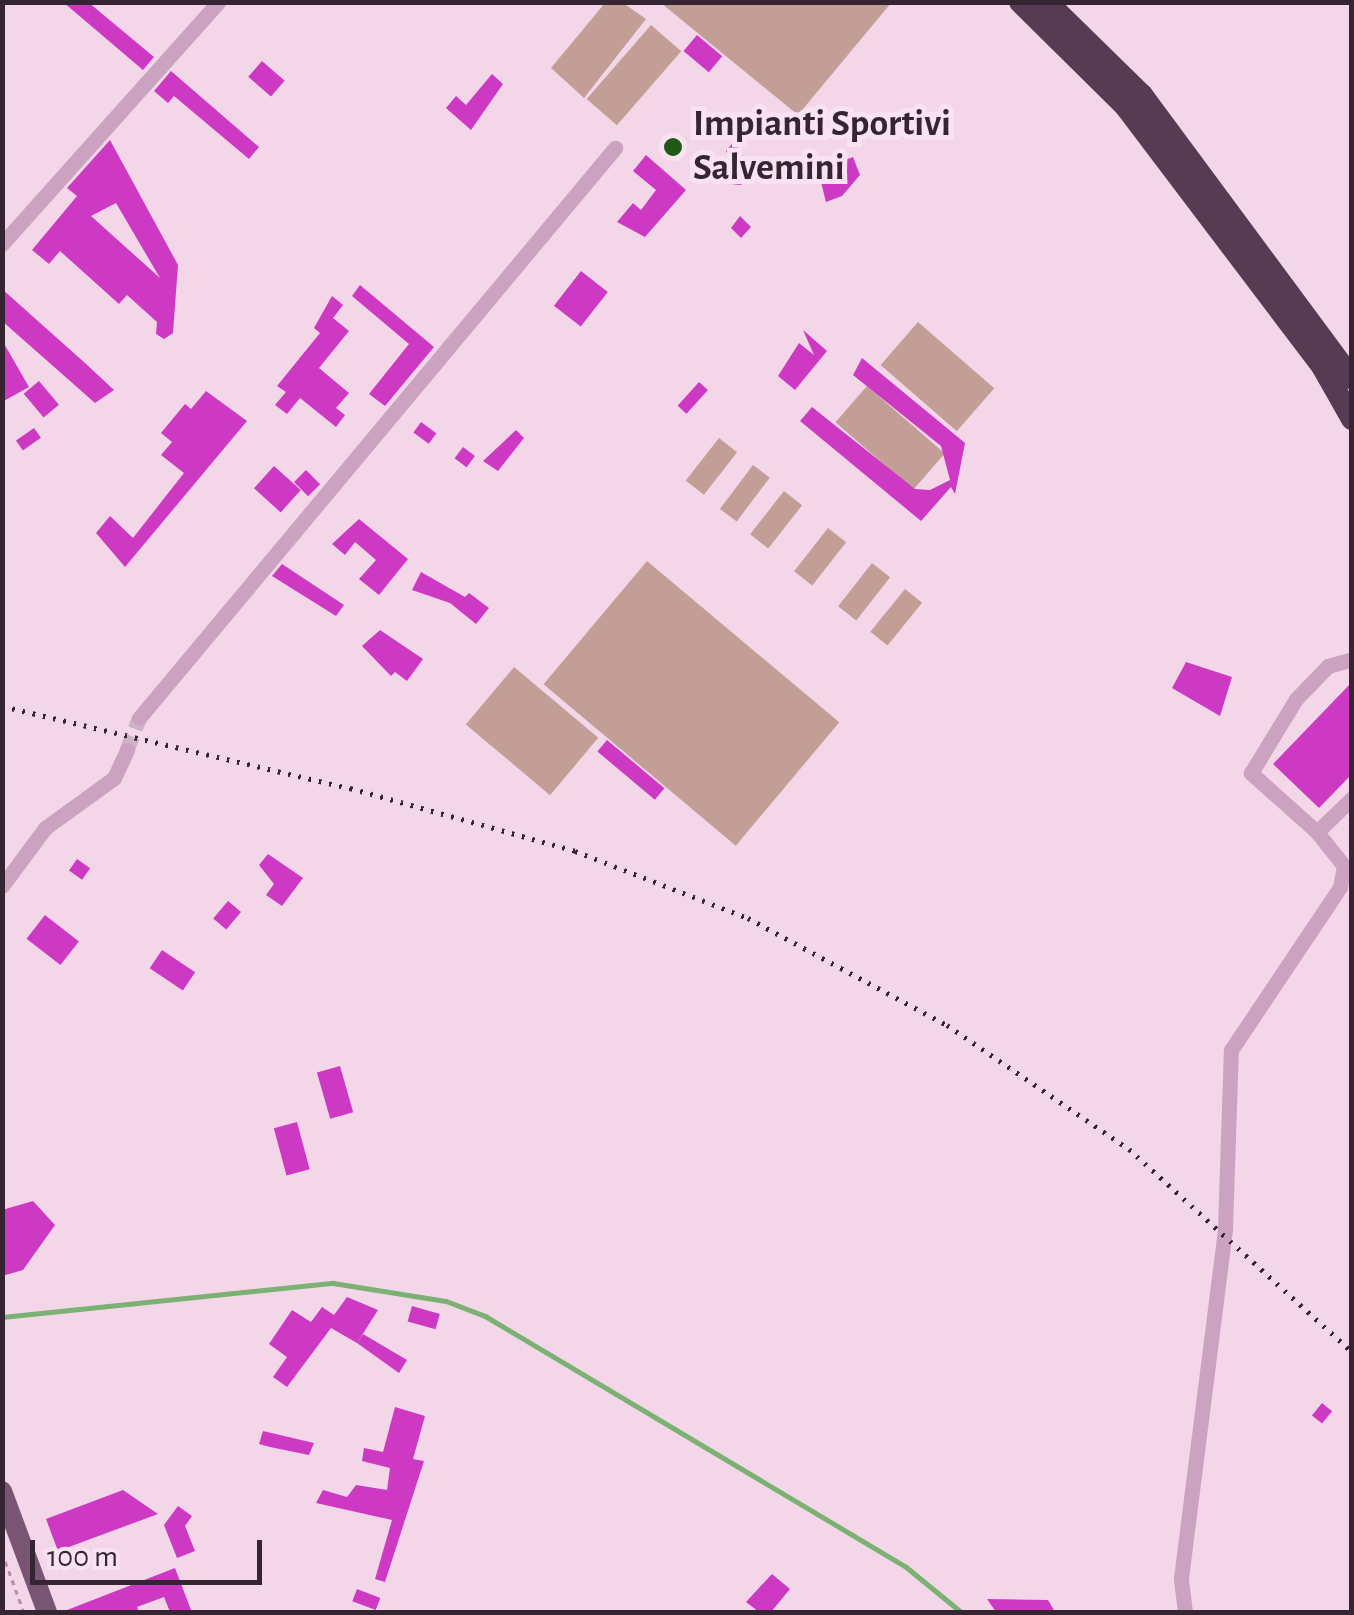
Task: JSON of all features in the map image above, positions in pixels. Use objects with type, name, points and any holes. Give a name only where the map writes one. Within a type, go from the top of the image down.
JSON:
[{"type":"highway","points":[[1020,2],[1126,107],[1322,366],[1352,419]]},
{"type":"highway","points":[[1047,2],[1142,95],[1352,379]]},
{"type":"main road","points":[[2,1491],[47,1612]]},
{"type":"street","points":[[2,244],[218,2]]},
{"type":"street","points":[[139,718],[615,148]]},
{"type":"street","points":[[1186,1612],[1181,1578],[1225,1228],[1226,1076],[1231,1050],[1340,887],[1344,866],[1317,832],[1251,774],[1296,699],[1328,666],[1352,659]]},
{"type":"street","points":[[2,886],[46,828],[114,778],[127,750]]},
{"type":"street","points":[[1317,832],[1352,798]]},
{"type":"path","points":[[2,1552],[24,1612]]},
{"type":"shaded area","points":[[605,3],[623,3],[646,19],[584,98],[551,68]]},
{"type":"shaded area","points":[[661,3],[891,3],[798,115]]},
{"type":"shaded area","points":[[651,25],[681,51],[617,125],[587,99]]},
{"type":"shaded area","points":[[918,322],[994,388],[957,431],[881,365]]},
{"type":"shaded area","points":[[867,386],[945,454],[913,490],[836,422]]},
{"type":"shaded area","points":[[719,438],[737,452],[704,495],[686,481]]},
{"type":"shaded area","points":[[753,465],[770,478],[737,522],[720,509]]},
{"type":"shaded area","points":[[784,491],[802,505],[768,549],[750,534]]},
{"type":"shaded area","points":[[828,528],[846,542],[812,586],[794,571]]},
{"type":"shaded area","points":[[647,561],[839,722],[736,846],[544,684]]},
{"type":"shaded area","points":[[872,563],[890,577],[856,621],[838,606]]},
{"type":"shaded area","points":[[905,589],[922,603],[887,646],[870,632]]},
{"type":"shaded area","points":[[514,667],[598,738],[550,795],[466,724]]},
{"type":"building","points":[[63,2],[88,2],[154,57],[143,70]]},
{"type":"building","points":[[697,35],[722,56],[709,72],[684,51]]},
{"type":"building","points":[[262,61],[285,81],[271,97],[248,77]]},
{"type":"building","points":[[171,71],[259,147],[249,159],[174,96],[168,103],[154,91]]},
{"type":"building","points":[[492,74],[503,84],[471,130],[446,108],[456,96],[466,105]]},
{"type":"building","points":[[736,139],[752,180],[740,185],[731,184],[726,170],[733,167],[726,151]]},
{"type":"building","points":[[110,140],[178,265],[173,333],[164,339],[156,334],[157,322],[127,295],[119,304],[60,251],[49,264],[32,250],[77,196],[67,188]],"holes":[[[116,203],[160,278],[91,216]]]},
{"type":"building","points":[[646,155],[686,190],[645,237],[617,222],[633,203],[641,210],[656,190],[633,171]]},
{"type":"building","points":[[853,157],[860,175],[842,196],[826,202],[818,170]]},
{"type":"building","points":[[740,216],[751,227],[741,238],[731,228]]},
{"type":"building","points":[[581,271],[608,292],[581,327],[554,306]]},
{"type":"building","points":[[360,285],[434,347],[385,406],[369,394],[409,344],[352,296]]},
{"type":"building","points":[[2,289],[114,390],[95,403],[2,321]]},
{"type":"building","points":[[332,296],[343,305],[333,318],[349,331],[319,368],[349,393],[336,408],[345,415],[336,427],[300,398],[287,414],[275,405],[286,392],[277,386],[320,333],[314,328]]},
{"type":"building","points":[[803,330],[827,351],[795,390],[778,376],[799,343],[814,355]]},
{"type":"building","points":[[2,340],[29,387],[2,402]]},
{"type":"building","points":[[862,358],[965,443],[955,494],[951,487],[921,521],[800,421],[812,407],[915,489],[930,490],[950,480],[941,446],[853,375]]},
{"type":"building","points":[[39,381],[59,405],[44,418],[24,394]]},
{"type":"building","points":[[699,382],[708,390],[687,414],[678,406]]},
{"type":"building","points":[[206,391],[247,421],[125,567],[96,533],[110,516],[133,538],[184,473],[161,455],[172,442],[161,433],[185,404],[191,409]]},
{"type":"building","points":[[421,422],[436,433],[429,444],[413,433]]},
{"type":"building","points":[[34,428],[41,438],[23,450],[16,441]]},
{"type":"building","points":[[516,430],[524,438],[498,471],[483,461]]},
{"type":"building","points":[[463,447],[475,456],[467,467],[455,458]]},
{"type":"building","points":[[274,466],[301,490],[281,512],[254,488]]},
{"type":"building","points":[[306,470],[320,484],[308,496],[294,482]]},
{"type":"building","points":[[359,519],[408,559],[379,595],[359,579],[376,560],[355,542],[345,555],[332,544]]},
{"type":"building","points":[[282,564],[344,605],[336,616],[272,576]]},
{"type":"building","points":[[421,572],[465,597],[469,593],[489,608],[476,624],[450,603],[412,590]]},
{"type":"building","points":[[380,630],[423,659],[407,681],[395,672],[391,676],[362,646]]},
{"type":"building","points":[[1186,662],[1232,677],[1220,716],[1172,688]]},
{"type":"building","points":[[1352,682],[1352,774],[1319,808],[1273,764]]},
{"type":"building","points":[[607,740],[664,788],[655,800],[597,751]]},
{"type":"building","points":[[268,854],[303,878],[282,906],[266,895],[274,884],[259,865]]},
{"type":"building","points":[[77,859],[90,868],[82,880],[69,870]]},
{"type":"building","points":[[228,901],[241,912],[226,930],[213,919]]},
{"type":"building","points":[[45,915],[79,941],[60,965],[27,939]]},
{"type":"building","points":[[162,950],[195,972],[183,991],[150,968]]},
{"type":"building","points":[[340,1066],[353,1112],[330,1119],[317,1073]]},
{"type":"building","points":[[297,1122],[310,1169],[286,1176],[274,1128]]},
{"type":"building","points":[[33,1201],[55,1225],[23,1270],[2,1276],[2,1210]]},
{"type":"building","points":[[347,1297],[378,1310],[357,1343],[331,1328],[287,1387],[273,1377],[287,1357],[269,1344],[292,1310],[311,1322],[322,1307],[334,1315]]},
{"type":"building","points":[[412,1306],[440,1314],[435,1329],[408,1321]]},
{"type":"building","points":[[363,1334],[407,1360],[399,1373],[357,1343]]},
{"type":"building","points":[[1322,1403],[1332,1411],[1322,1424],[1312,1415]]},
{"type":"building","points":[[395,1407],[425,1416],[413,1459],[424,1461],[385,1582],[375,1579],[392,1520],[316,1503],[323,1490],[347,1497],[356,1485],[387,1490],[390,1468],[362,1461],[364,1448],[383,1452]]},
{"type":"building","points":[[263,1431],[314,1443],[309,1455],[270,1447],[259,1444]]},
{"type":"building","points":[[123,1490],[158,1514],[58,1551],[46,1519]]},
{"type":"building","points":[[178,1506],[192,1516],[185,1526],[195,1551],[177,1558],[164,1525]]},
{"type":"building","points":[[175,1568],[191,1610],[170,1612],[164,1597],[137,1607],[139,1612],[62,1612]]},
{"type":"building","points":[[772,1574],[790,1589],[771,1612],[759,1612],[746,1602]]},
{"type":"building","points":[[357,1589],[380,1598],[376,1610],[352,1601]]},
{"type":"building","points":[[987,1599],[1048,1600],[1055,1612],[996,1612]]},
{"type":"waterway","points":[[2,1317],[333,1283],[446,1301],[485,1316],[906,1567],[961,1612]]},
{"type":"tunnel","points":[[127,750],[139,718]]},
{"type":"railway","points":[[2,706],[350,788],[575,851],[748,918],[947,1025],[1129,1149],[1352,1352]]},
{"type":"place","name":"Impianti Sportivi Salvemini","points":[[673,147]]}]
